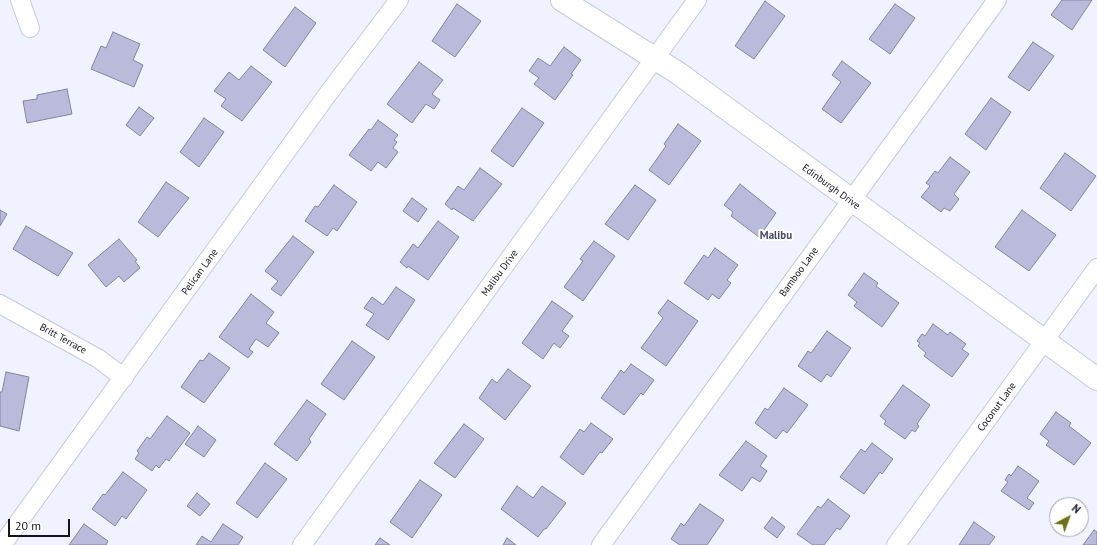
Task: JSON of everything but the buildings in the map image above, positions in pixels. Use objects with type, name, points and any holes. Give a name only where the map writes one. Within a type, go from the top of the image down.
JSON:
[{"type":"street","points":[[20,0],[30,28]]},
{"type":"street","name":"Pelican Lane","points":[[2,545],[124,378],[330,90],[399,0]]},
{"type":"street","name":"Edinburgh Drive","points":[[562,0],[655,58],[1097,379]]},
{"type":"street","name":"Malibu Drive","points":[[302,545],[697,0]]},
{"type":"street","name":"Bamboo Lane","points":[[601,545],[997,0]]},
{"type":"street","name":"Coconut Lane","points":[[896,545],[1045,342],[1097,268]]},
{"type":"street","name":"Britt Terrace","points":[[0,304],[99,359],[124,378]]},
{"type":"district","name":"Malibu","points":[[776,236]]}]
